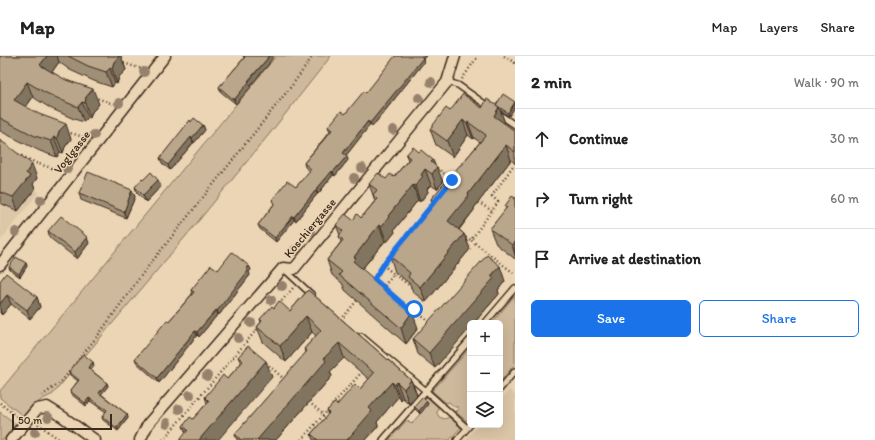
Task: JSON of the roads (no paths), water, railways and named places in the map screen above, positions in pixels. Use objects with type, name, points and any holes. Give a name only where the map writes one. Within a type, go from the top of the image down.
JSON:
[{"type":"street","name":"Voglgasse","points":[[0,265],[165,56]]},
{"type":"street","name":"Koschiergasse","points":[[140,440],[148,424],[283,268],[294,269],[447,82],[455,56]]},
{"type":"street","points":[[11,440],[38,409],[47,407],[95,440]]},
{"type":"lane","points":[[447,82],[458,85],[515,125]]},
{"type":"lane","points":[[283,268],[318,300]]},
{"type":"lane","points":[[488,320],[515,288]]},
{"type":"lane","points":[[356,332],[467,425]]},
{"type":"lane","points":[[383,440],[467,343]]},
{"type":"lane","points":[[503,385],[515,371]]},
{"type":"lane","points":[[457,440],[468,428]]}]
